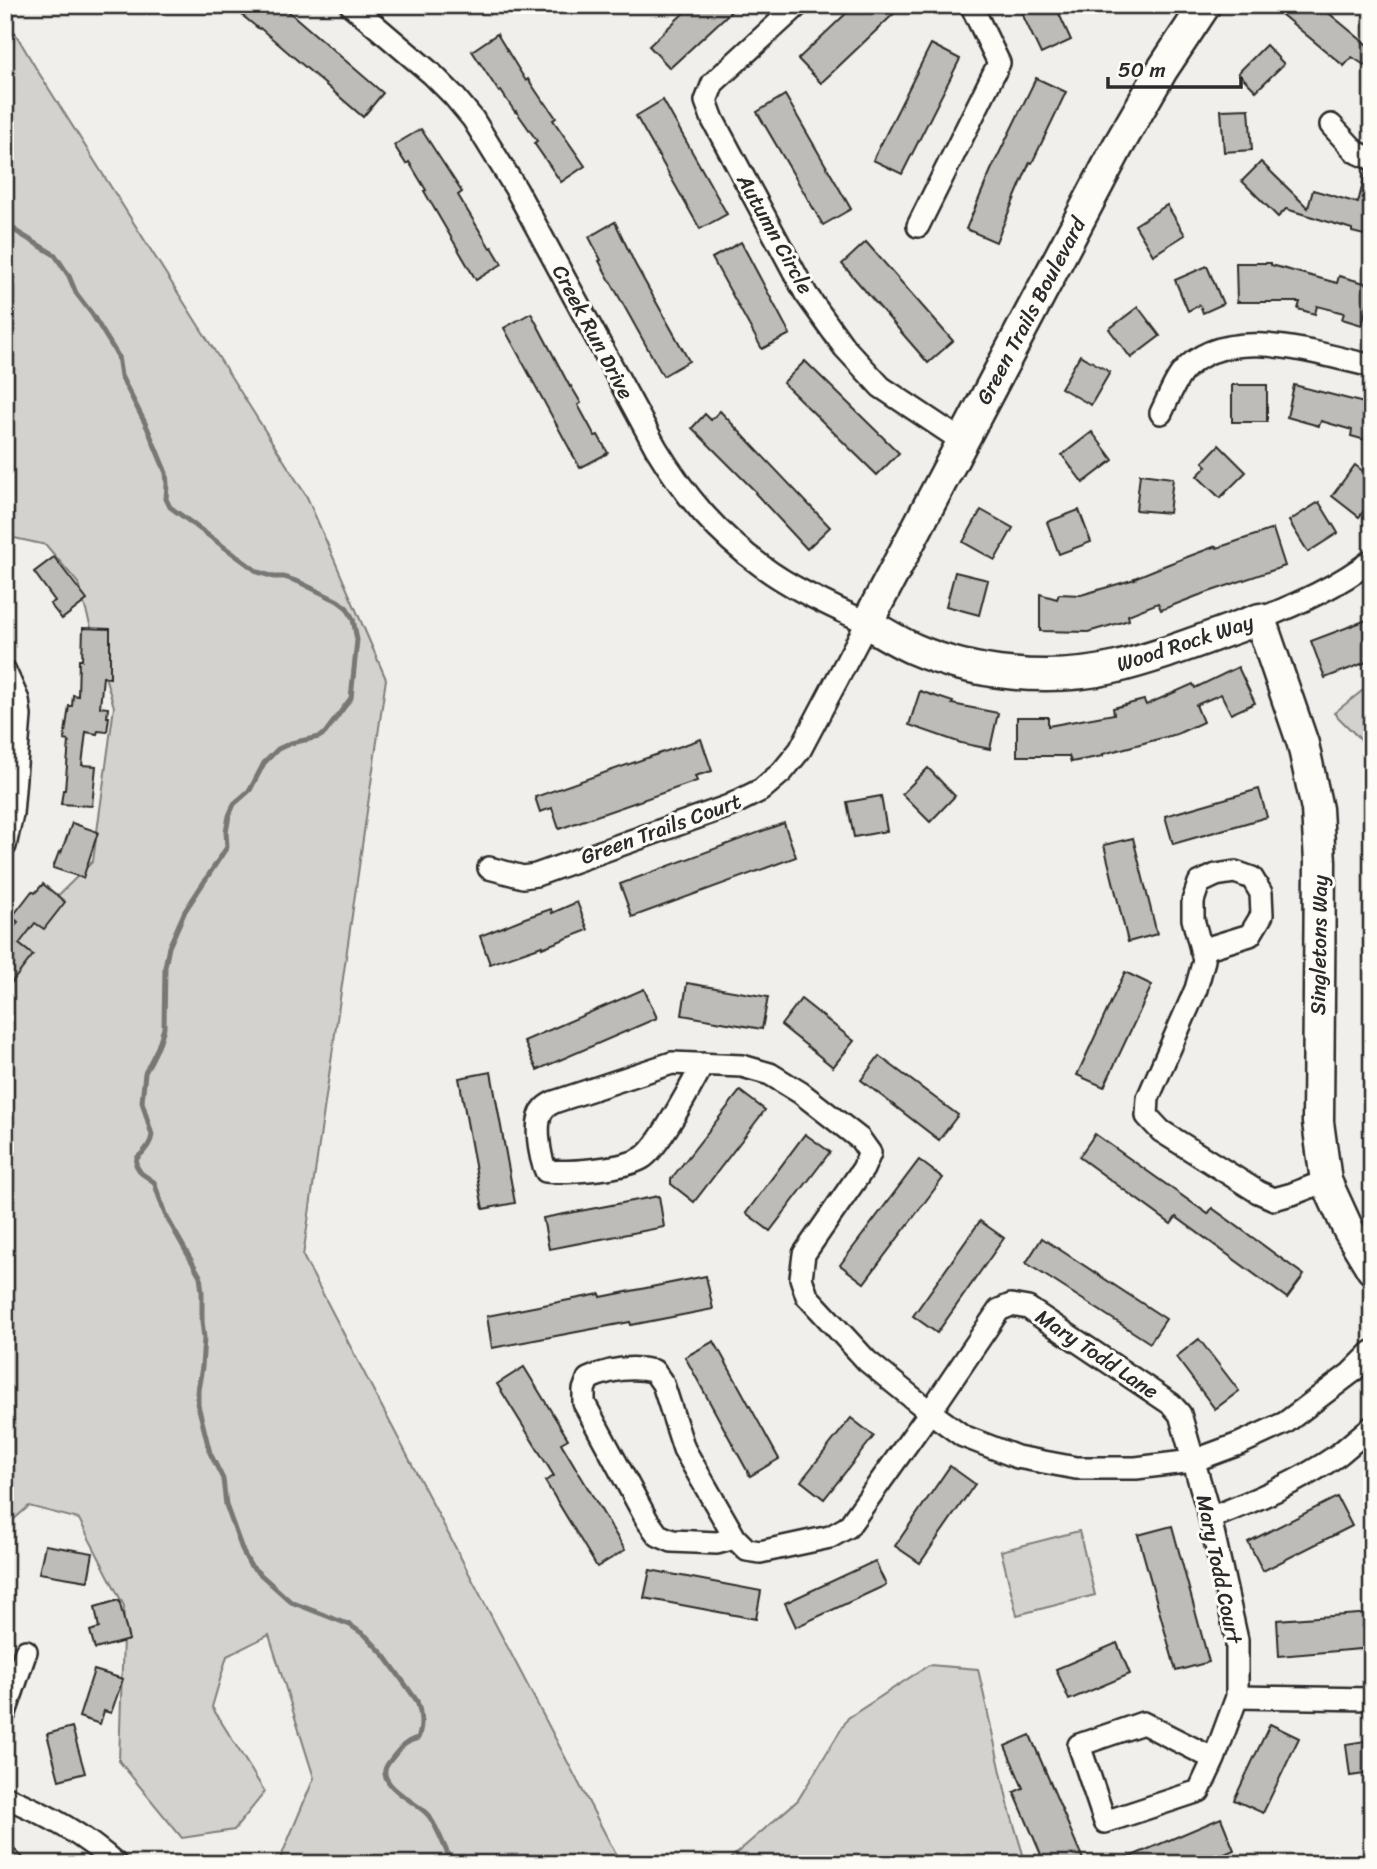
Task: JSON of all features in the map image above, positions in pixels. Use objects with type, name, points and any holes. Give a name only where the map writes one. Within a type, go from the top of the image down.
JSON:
[{"type":"street","name":"Creek Run Drive","points":[[351,5],[432,74],[473,119],[516,189],[656,448],[697,508],[727,539],[764,568],[796,588],[867,623]]},
{"type":"street","name":"Autumn Circle","points":[[798,5],[713,83],[706,101],[713,120],[806,294],[844,347],[881,387],[962,442]]},
{"type":"street","points":[[918,226],[999,63],[971,5]]},
{"type":"street","name":"Green Trails Boulevard","points":[[867,623],[1116,148],[1162,70],[1205,5]]},
{"type":"street","points":[[1331,125],[1356,152],[1372,159]]},
{"type":"street","points":[[1161,413],[1181,374],[1205,356],[1234,346],[1284,346],[1372,366]]},
{"type":"street","name":"Wood Rock Way","points":[[867,623],[913,649],[956,663],[996,671],[1047,675],[1079,673],[1154,657],[1260,619],[1302,602],[1372,560]]},
{"type":"street","name":"Singletons Way","points":[[1260,619],[1303,744],[1317,808],[1320,862],[1318,1122],[1326,1181],[1348,1229],[1372,1269]]},
{"type":"street","name":"Green Trails Court","points":[[489,868],[523,877],[536,875],[729,806],[761,790],[782,772],[800,750],[867,623]]},
{"type":"street","points":[[5,671],[18,700],[20,716],[12,814],[5,846]]},
{"type":"street","points":[[1201,950],[1204,960],[1196,989],[1148,1098],[1147,1116],[1161,1131],[1258,1192],[1274,1199],[1293,1195],[1326,1181]]},
{"type":"street","points":[[703,1064],[678,1109],[643,1158],[622,1165],[546,1171],[542,1161],[538,1121],[543,1109],[554,1102],[672,1063],[703,1064],[742,1066],[770,1074],[801,1093],[860,1139],[870,1153],[863,1169],[804,1254],[800,1278],[807,1296],[867,1361],[963,1436],[1017,1457],[1076,1468],[1136,1468],[1193,1461],[1285,1423],[1351,1373],[1372,1352]]},
{"type":"street","name":"Mary Todd Lane","points":[[930,1412],[999,1310],[1011,1306],[1028,1308],[1171,1404],[1184,1422],[1193,1461]]},
{"type":"street","points":[[734,1538],[717,1543],[696,1543],[672,1541],[658,1535],[647,1520],[584,1403],[584,1390],[588,1379],[604,1371],[640,1368],[654,1371],[663,1384],[684,1449],[734,1538],[747,1550],[760,1552],[830,1537],[848,1527],[930,1412]]},
{"type":"street","points":[[1210,1518],[1294,1482],[1338,1455],[1372,1427]]},
{"type":"street","name":"Mary Todd Court","points":[[1193,1461],[1210,1518],[1237,1640],[1237,1697],[1214,1759],[1199,1791],[1105,1822],[1079,1745],[1143,1723],[1214,1759]]},
{"type":"street","points":[[5,1713],[26,1651]]},
{"type":"street","points":[[1237,1697],[1372,1699]]},
{"type":"street","points":[[5,1797],[54,1820],[116,1864]]},
{"type":"shaded area","points":[[5,16],[307,497],[386,679],[303,1256],[621,1864],[278,1864],[314,1778],[269,1635],[227,1656],[212,1707],[265,1792],[234,1830],[182,1838],[119,1761],[124,1606],[79,1519],[29,1506],[5,1527],[5,1143],[10,1114],[5,1083],[5,948],[93,861],[114,707],[78,583],[46,545],[5,536]]},
{"type":"shaded area","points":[[1372,683],[1372,751],[1334,713]]},
{"type":"shaded area","points":[[1079,1531],[1095,1595],[1017,1615],[1001,1551]]},
{"type":"shaded area","points":[[929,1665],[978,1669],[1009,1808],[1026,1864],[724,1864],[798,1800],[848,1718]]},
{"type":"building","points":[[251,5],[281,5],[383,93],[363,117],[243,16]]},
{"type":"building","points":[[692,5],[738,5],[670,68],[649,46]]},
{"type":"building","points":[[855,5],[903,5],[821,83],[798,59]]},
{"type":"building","points":[[1018,5],[1055,5],[1071,40],[1041,54]]},
{"type":"building","points":[[1270,5],[1319,5],[1372,49],[1372,70],[1352,57],[1344,66]]},
{"type":"building","points":[[497,34],[526,81],[528,79],[556,118],[553,120],[585,166],[561,182],[534,143],[537,141],[501,91],[499,92],[472,51]]},
{"type":"building","points":[[931,44],[960,59],[902,174],[873,160]]},
{"type":"building","points":[[1266,45],[1284,64],[1256,91],[1238,73]]},
{"type":"building","points":[[1036,78],[1066,92],[1032,163],[1030,162],[996,242],[966,229],[991,170]]},
{"type":"building","points":[[785,95],[851,209],[823,225],[757,112]]},
{"type":"building","points":[[663,100],[727,214],[700,229],[636,116]]},
{"type":"building","points":[[1249,109],[1252,150],[1224,152],[1221,110]]},
{"type":"building","points":[[421,129],[462,192],[458,195],[502,264],[476,280],[409,162],[406,164],[394,145]]},
{"type":"building","points":[[1261,162],[1308,208],[1313,190],[1358,203],[1366,171],[1372,172],[1372,237],[1286,209],[1278,217],[1242,181]]},
{"type":"building","points":[[1167,205],[1185,235],[1153,255],[1135,225]]},
{"type":"building","points":[[615,222],[689,361],[663,376],[599,261],[601,260],[589,237]]},
{"type":"building","points":[[741,242],[790,334],[762,349],[712,258]]},
{"type":"building","points":[[866,242],[953,341],[928,363],[842,264]]},
{"type":"building","points":[[1236,263],[1271,263],[1337,283],[1339,276],[1372,285],[1362,325],[1342,319],[1344,313],[1317,306],[1315,314],[1298,309],[1300,302],[1237,302]]},
{"type":"building","points":[[1207,266],[1223,304],[1203,313],[1200,305],[1188,311],[1175,280]]},
{"type":"building","points":[[1138,307],[1160,336],[1131,358],[1109,329]]},
{"type":"building","points":[[531,313],[581,403],[578,405],[595,436],[598,435],[608,453],[580,468],[504,328]]},
{"type":"building","points":[[1080,355],[1110,372],[1091,405],[1061,388]]},
{"type":"building","points":[[805,361],[899,453],[877,475],[783,383]]},
{"type":"building","points":[[1232,385],[1267,385],[1267,422],[1232,422]]},
{"type":"building","points":[[1294,385],[1372,405],[1372,431],[1369,441],[1351,436],[1352,430],[1321,421],[1319,426],[1287,417]]},
{"type":"building","points":[[720,411],[830,527],[807,549],[756,492],[692,428],[705,414],[711,420]]},
{"type":"building","points":[[1092,432],[1113,460],[1083,483],[1062,455]]},
{"type":"building","points":[[1219,445],[1246,472],[1220,498],[1197,476],[1207,466],[1203,462]]},
{"type":"building","points":[[1355,465],[1372,478],[1372,500],[1359,517],[1332,496]]},
{"type":"building","points":[[1140,474],[1173,478],[1169,513],[1136,510]]},
{"type":"building","points":[[1319,502],[1338,533],[1308,552],[1289,521]]},
{"type":"building","points":[[981,510],[1013,528],[995,560],[963,542]]},
{"type":"building","points":[[1079,510],[1091,542],[1059,554],[1047,522]]},
{"type":"building","points":[[1273,529],[1285,566],[1161,610],[1158,603],[1128,615],[1129,620],[1088,632],[1040,631],[1040,594],[1057,599],[1059,594],[1081,595],[1135,579],[1216,546],[1217,548]]},
{"type":"building","points":[[54,557],[87,600],[62,619],[50,604],[55,601],[34,572]]},
{"type":"building","points":[[955,572],[988,580],[979,615],[946,606]]},
{"type":"building","points":[[1372,618],[1372,660],[1325,678],[1311,641]]},
{"type":"building","points":[[83,628],[110,629],[110,678],[103,677],[100,707],[108,708],[107,732],[86,732],[82,765],[96,766],[92,806],[61,804],[65,790],[69,741],[64,740],[69,706],[72,706],[73,695],[78,696]]},
{"type":"building","points":[[1238,667],[1255,703],[1231,714],[1221,694],[1196,705],[1203,722],[1177,734],[1103,756],[1071,762],[1069,756],[1017,756],[1017,717],[1048,717],[1048,726],[1114,714],[1113,708],[1144,700],[1146,705],[1193,684],[1195,688]]},
{"type":"building","points":[[920,691],[953,702],[952,704],[998,713],[990,749],[961,743],[909,725]]},
{"type":"building","points":[[701,739],[712,771],[695,776],[697,781],[559,829],[552,808],[540,812],[535,797]]},
{"type":"building","points":[[928,768],[955,796],[930,822],[902,794]]},
{"type":"building","points":[[1259,789],[1267,817],[1173,844],[1165,816]]},
{"type":"building","points":[[881,796],[887,831],[854,837],[847,802]]},
{"type":"building","points":[[72,823],[98,832],[83,878],[53,868]]},
{"type":"building","points":[[784,823],[796,857],[632,917],[620,884]]},
{"type":"building","points":[[1133,838],[1157,934],[1128,942],[1104,845]]},
{"type":"building","points":[[43,884],[65,902],[44,929],[35,923],[19,944],[33,955],[5,991],[5,933],[8,935],[18,922],[12,917],[32,891],[35,893]]},
{"type":"building","points":[[577,902],[588,930],[490,964],[480,936],[551,909],[552,913]]},
{"type":"building","points":[[1125,972],[1152,985],[1104,1087],[1077,1075]]},
{"type":"building","points":[[687,983],[768,997],[762,1029],[682,1015]]},
{"type":"building","points":[[644,989],[657,1018],[537,1070],[524,1041]]},
{"type":"building","points":[[801,999],[854,1041],[833,1067],[781,1025]]},
{"type":"building","points":[[879,1056],[958,1115],[939,1140],[861,1080]]},
{"type":"building","points":[[491,1072],[515,1203],[483,1209],[459,1078]]},
{"type":"building","points":[[740,1091],[765,1110],[694,1202],[671,1184],[671,1179]]},
{"type":"building","points":[[805,1134],[830,1152],[770,1231],[746,1213]]},
{"type":"building","points":[[1095,1134],[1208,1214],[1212,1208],[1304,1275],[1287,1298],[1176,1217],[1171,1224],[1079,1157]]},
{"type":"building","points":[[919,1160],[943,1178],[864,1283],[840,1265]]},
{"type":"building","points":[[659,1196],[664,1227],[549,1249],[543,1218]]},
{"type":"building","points":[[980,1221],[1004,1238],[937,1333],[913,1316]]},
{"type":"building","points":[[1042,1238],[1166,1319],[1150,1343],[1026,1263]]},
{"type":"building","points":[[706,1276],[713,1309],[492,1348],[487,1316]]},
{"type":"building","points":[[1199,1339],[1239,1391],[1215,1409],[1176,1357]]},
{"type":"building","points":[[714,1341],[779,1459],[750,1476],[685,1357]]},
{"type":"building","points":[[524,1367],[568,1439],[561,1443],[625,1550],[597,1567],[545,1481],[554,1476],[497,1384]]},
{"type":"building","points":[[851,1418],[874,1436],[824,1499],[801,1481]]},
{"type":"building","points":[[950,1466],[975,1484],[920,1563],[895,1546]]},
{"type":"building","points":[[1337,1497],[1352,1526],[1263,1571],[1248,1542]]},
{"type":"building","points":[[1172,1526],[1209,1662],[1176,1671],[1138,1535]]},
{"type":"building","points":[[45,1545],[93,1553],[88,1581],[39,1573]]},
{"type":"building","points":[[875,1561],[886,1585],[796,1627],[785,1603]]},
{"type":"building","points":[[650,1570],[761,1591],[756,1619],[644,1598]]},
{"type":"building","points":[[119,1600],[129,1640],[95,1649],[90,1631],[99,1628],[95,1607]]},
{"type":"building","points":[[1372,1613],[1372,1648],[1279,1656],[1277,1620]]},
{"type":"building","points":[[1117,1643],[1130,1674],[1069,1700],[1056,1669]]},
{"type":"building","points":[[94,1670],[123,1679],[111,1713],[104,1711],[100,1724],[79,1717]]},
{"type":"building","points":[[1270,1724],[1299,1738],[1263,1813],[1234,1800]]},
{"type":"building","points":[[72,1727],[85,1773],[59,1780],[47,1734]]},
{"type":"building","points":[[1030,1735],[1085,1864],[1045,1864],[1014,1792],[1023,1788],[1005,1746]]},
{"type":"building","points":[[1372,1740],[1372,1773],[1350,1776],[1346,1744]]},
{"type":"building","points":[[1221,1818],[1234,1850],[1202,1864],[1113,1864]]},
{"type":"building","points":[[5,1841],[30,1864],[5,1864]]},
{"type":"waterway","points":[[5,219],[17,232],[55,255],[76,293],[118,356],[121,376],[147,427],[166,473],[166,499],[170,507],[258,572],[299,582],[338,601],[347,608],[353,619],[357,640],[351,698],[325,733],[278,749],[264,763],[250,790],[234,804],[226,832],[227,847],[185,911],[169,947],[165,967],[164,1028],[145,1073],[142,1102],[152,1135],[149,1145],[137,1158],[136,1165],[141,1173],[154,1182],[165,1214],[200,1276],[204,1338],[198,1405],[210,1453],[223,1479],[226,1505],[243,1552],[250,1565],[291,1602],[350,1625],[366,1636],[385,1656],[417,1701],[421,1720],[418,1738],[401,1747],[396,1753],[386,1766],[386,1777],[395,1789],[428,1815],[454,1864]]}]
